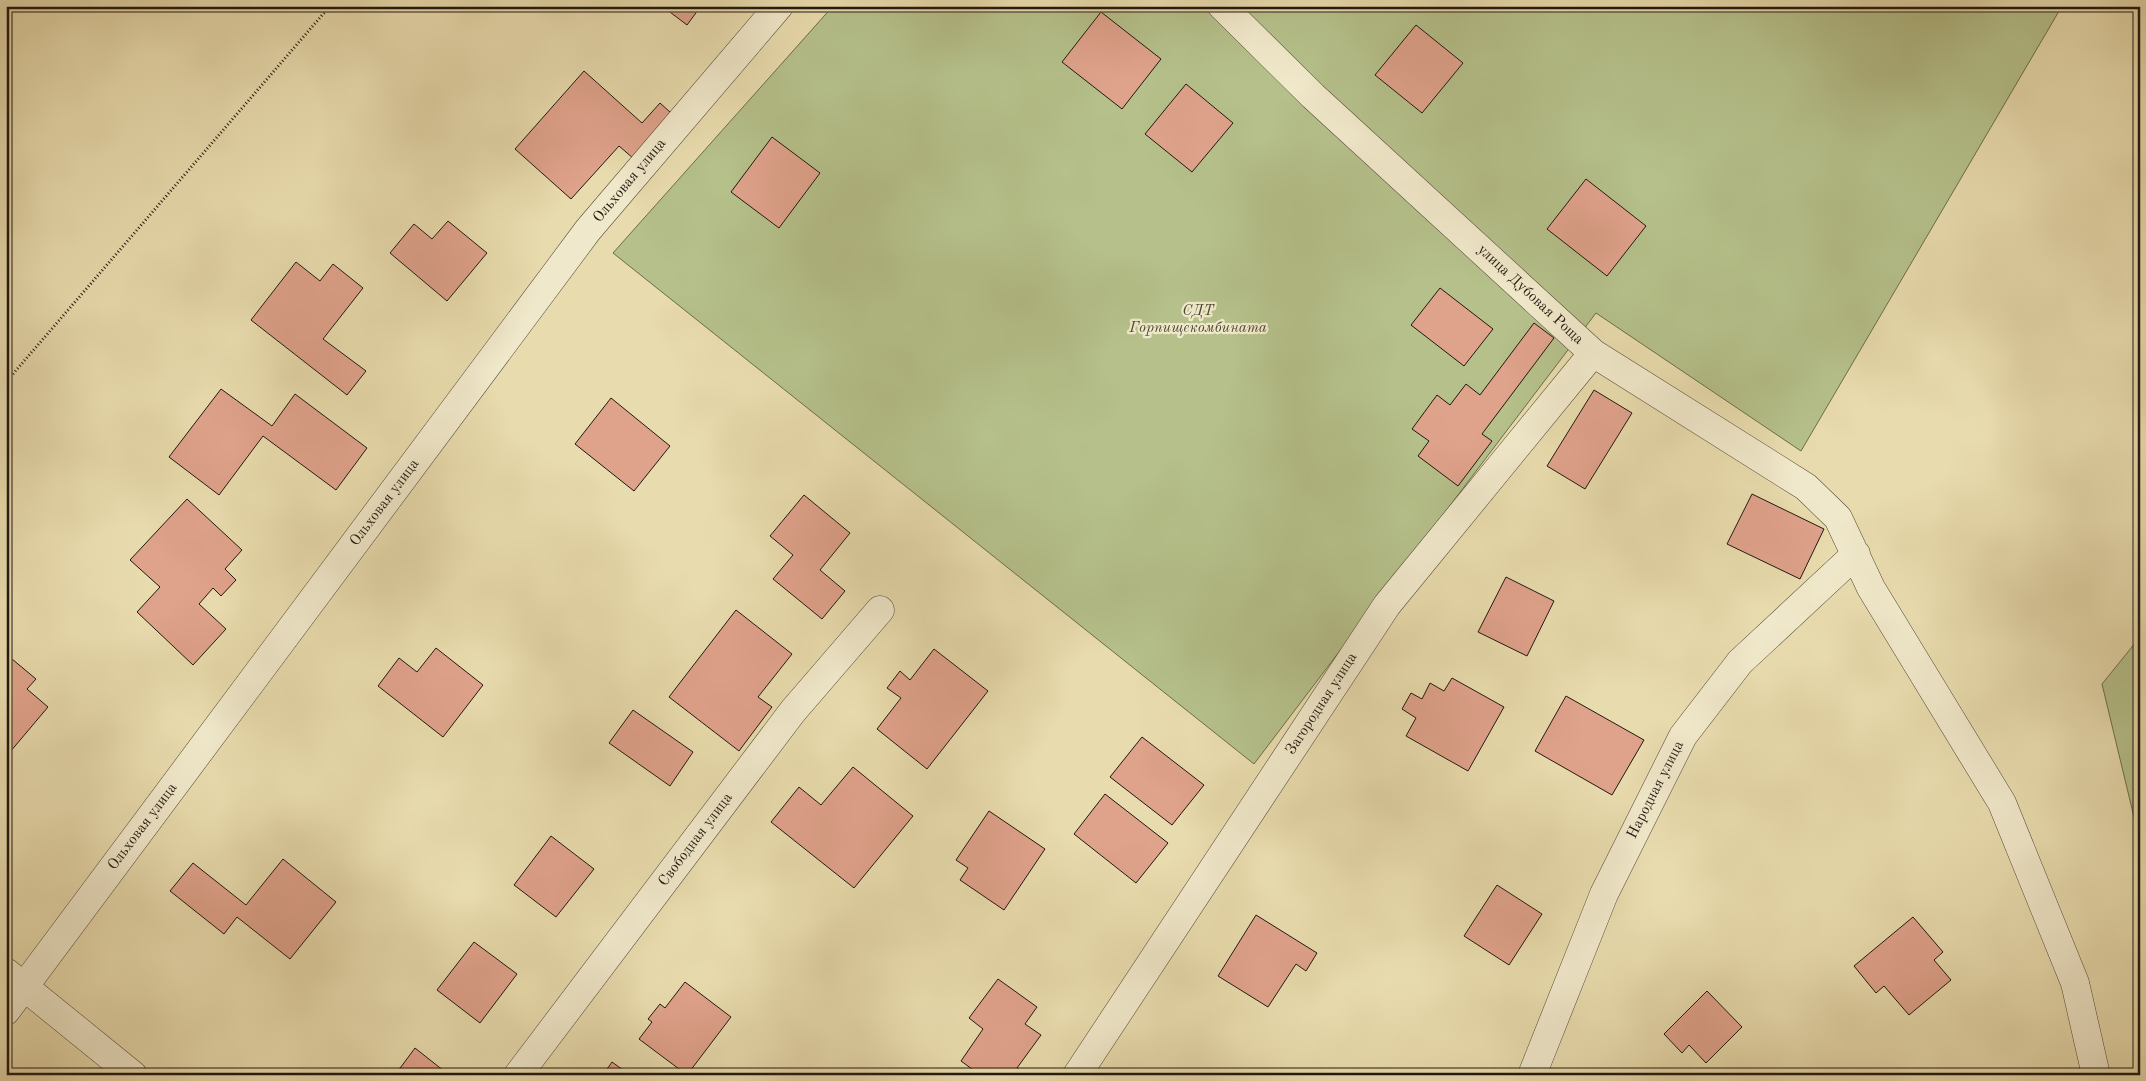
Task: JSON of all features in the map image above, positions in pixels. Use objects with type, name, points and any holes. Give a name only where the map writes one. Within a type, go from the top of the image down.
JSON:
[{"type":"street","name":"Ольховая улица","points":[[6,1011],[15,980],[588,230],[779,6]]},
{"type":"street","name":"улица Дубовая Роща","points":[[1222,6],[1314,96],[1593,353],[1806,487],[1838,518],[1871,588],[2002,803],[2075,983],[2096,1075]]},
{"type":"street","name":"Загородная улица","points":[[1077,1075],[1387,606],[1593,353]]},
{"type":"street","name":"Народная улица","points":[[1532,1075],[1604,894],[1683,736],[1740,662],[1856,554]]},
{"type":"street","name":"Свободная улица","points":[[518,1075],[794,711],[880,610]]},
{"type":"street","points":[[15,980],[132,1075]]},
{"type":"path","points":[[6,382],[330,6]]},
{"type":"green space","name":"СДТ Горпищекомбината","points":[[833,6],[2062,6],[1801,451],[1596,313],[1254,764],[613,253]]},
{"type":"green space","points":[[2140,637],[2140,842],[2102,684]]},
{"type":"building","points":[[662,6],[701,6],[687,25]]},
{"type":"building","points":[[1101,12],[1161,59],[1122,109],[1062,62]]},
{"type":"building","points":[[1416,25],[1463,63],[1422,113],[1375,75]]},
{"type":"building","points":[[584,71],[642,123],[660,103],[680,121],[641,165],[619,146],[571,199],[515,149]]},
{"type":"building","points":[[1186,84],[1233,123],[1192,172],[1145,134]]},
{"type":"building","points":[[772,137],[820,173],[779,228],[731,192]]},
{"type":"building","points":[[1586,179],[1646,226],[1607,276],[1547,229]]},
{"type":"building","points":[[448,221],[487,253],[447,301],[390,253],[414,224],[432,239]]},
{"type":"building","points":[[296,262],[320,281],[333,264],[363,288],[323,339],[366,371],[347,395],[251,320]]},
{"type":"building","points":[[1440,288],[1493,329],[1464,366],[1411,325]]},
{"type":"building","points":[[1534,323],[1554,338],[1482,434],[1492,441],[1458,486],[1418,456],[1429,441],[1412,429],[1437,395],[1450,405],[1466,384],[1480,395]]},
{"type":"building","points":[[221,389],[272,426],[295,394],[367,448],[336,490],[263,436],[219,495],[169,457]]},
{"type":"building","points":[[1594,390],[1632,413],[1585,489],[1547,466]]},
{"type":"building","points":[[611,398],[670,446],[634,491],[575,444]]},
{"type":"building","points":[[1752,494],[1824,529],[1800,579],[1727,544]]},
{"type":"building","points":[[804,495],[850,533],[820,570],[845,591],[822,619],[773,579],[793,555],[770,536]]},
{"type":"building","points":[[187,499],[242,550],[225,569],[236,580],[221,596],[213,588],[199,604],[226,629],[193,665],[137,612],[160,587],[130,560]]},
{"type":"building","points":[[1506,577],[1554,601],[1527,656],[1478,632]]},
{"type":"building","points":[[736,610],[792,654],[758,697],[772,707],[739,751],[669,697]]},
{"type":"building","points":[[436,648],[483,685],[443,737],[378,686],[399,658],[417,672]]},
{"type":"building","points":[[934,649],[988,691],[927,769],[877,729],[901,698],[887,688],[900,671],[910,680]]},
{"type":"building","points":[[6,654],[36,679],[27,689],[48,707],[10,752],[6,749]]},
{"type":"building","points":[[1452,678],[1504,707],[1468,771],[1406,736],[1416,718],[1402,709],[1411,693],[1422,699],[1430,683],[1444,691]]},
{"type":"building","points":[[1566,696],[1644,740],[1612,795],[1535,751]]},
{"type":"building","points":[[633,710],[693,752],[670,786],[609,743]]},
{"type":"building","points":[[1142,737],[1204,785],[1172,825],[1110,777]]},
{"type":"building","points":[[853,767],[913,816],[854,888],[771,822],[799,787],[821,805]]},
{"type":"building","points":[[1105,794],[1168,843],[1136,883],[1074,834]]},
{"type":"building","points":[[989,811],[1045,849],[1004,910],[960,880],[968,868],[956,860]]},
{"type":"building","points":[[551,836],[594,869],[556,917],[514,885]]},
{"type":"building","points":[[283,859],[336,902],[290,959],[237,917],[224,934],[170,891],[193,863],[246,905]]},
{"type":"building","points":[[1497,885],[1542,914],[1509,965],[1464,936]]},
{"type":"building","points":[[1256,915],[1317,953],[1306,971],[1296,964],[1268,1007],[1218,976]]},
{"type":"building","points":[[1913,917],[1943,952],[1934,960],[1951,980],[1909,1015],[1884,986],[1876,993],[1854,966]]},
{"type":"building","points":[[474,942],[517,974],[480,1023],[437,990]]},
{"type":"building","points":[[998,979],[1037,1007],[1025,1024],[1041,1035],[1017,1068],[1027,1075],[980,1075],[961,1061],[983,1029],[969,1018]]},
{"type":"building","points":[[685,982],[731,1017],[687,1075],[639,1039],[652,1022],[648,1019],[660,1004],[665,1008]]},
{"type":"building","points":[[1707,991],[1742,1027],[1706,1063],[1689,1045],[1682,1053],[1664,1034]]},
{"type":"building","points":[[415,1048],[449,1075],[395,1075]]},
{"type":"building","points":[[612,1062],[630,1075],[603,1075]]}]
